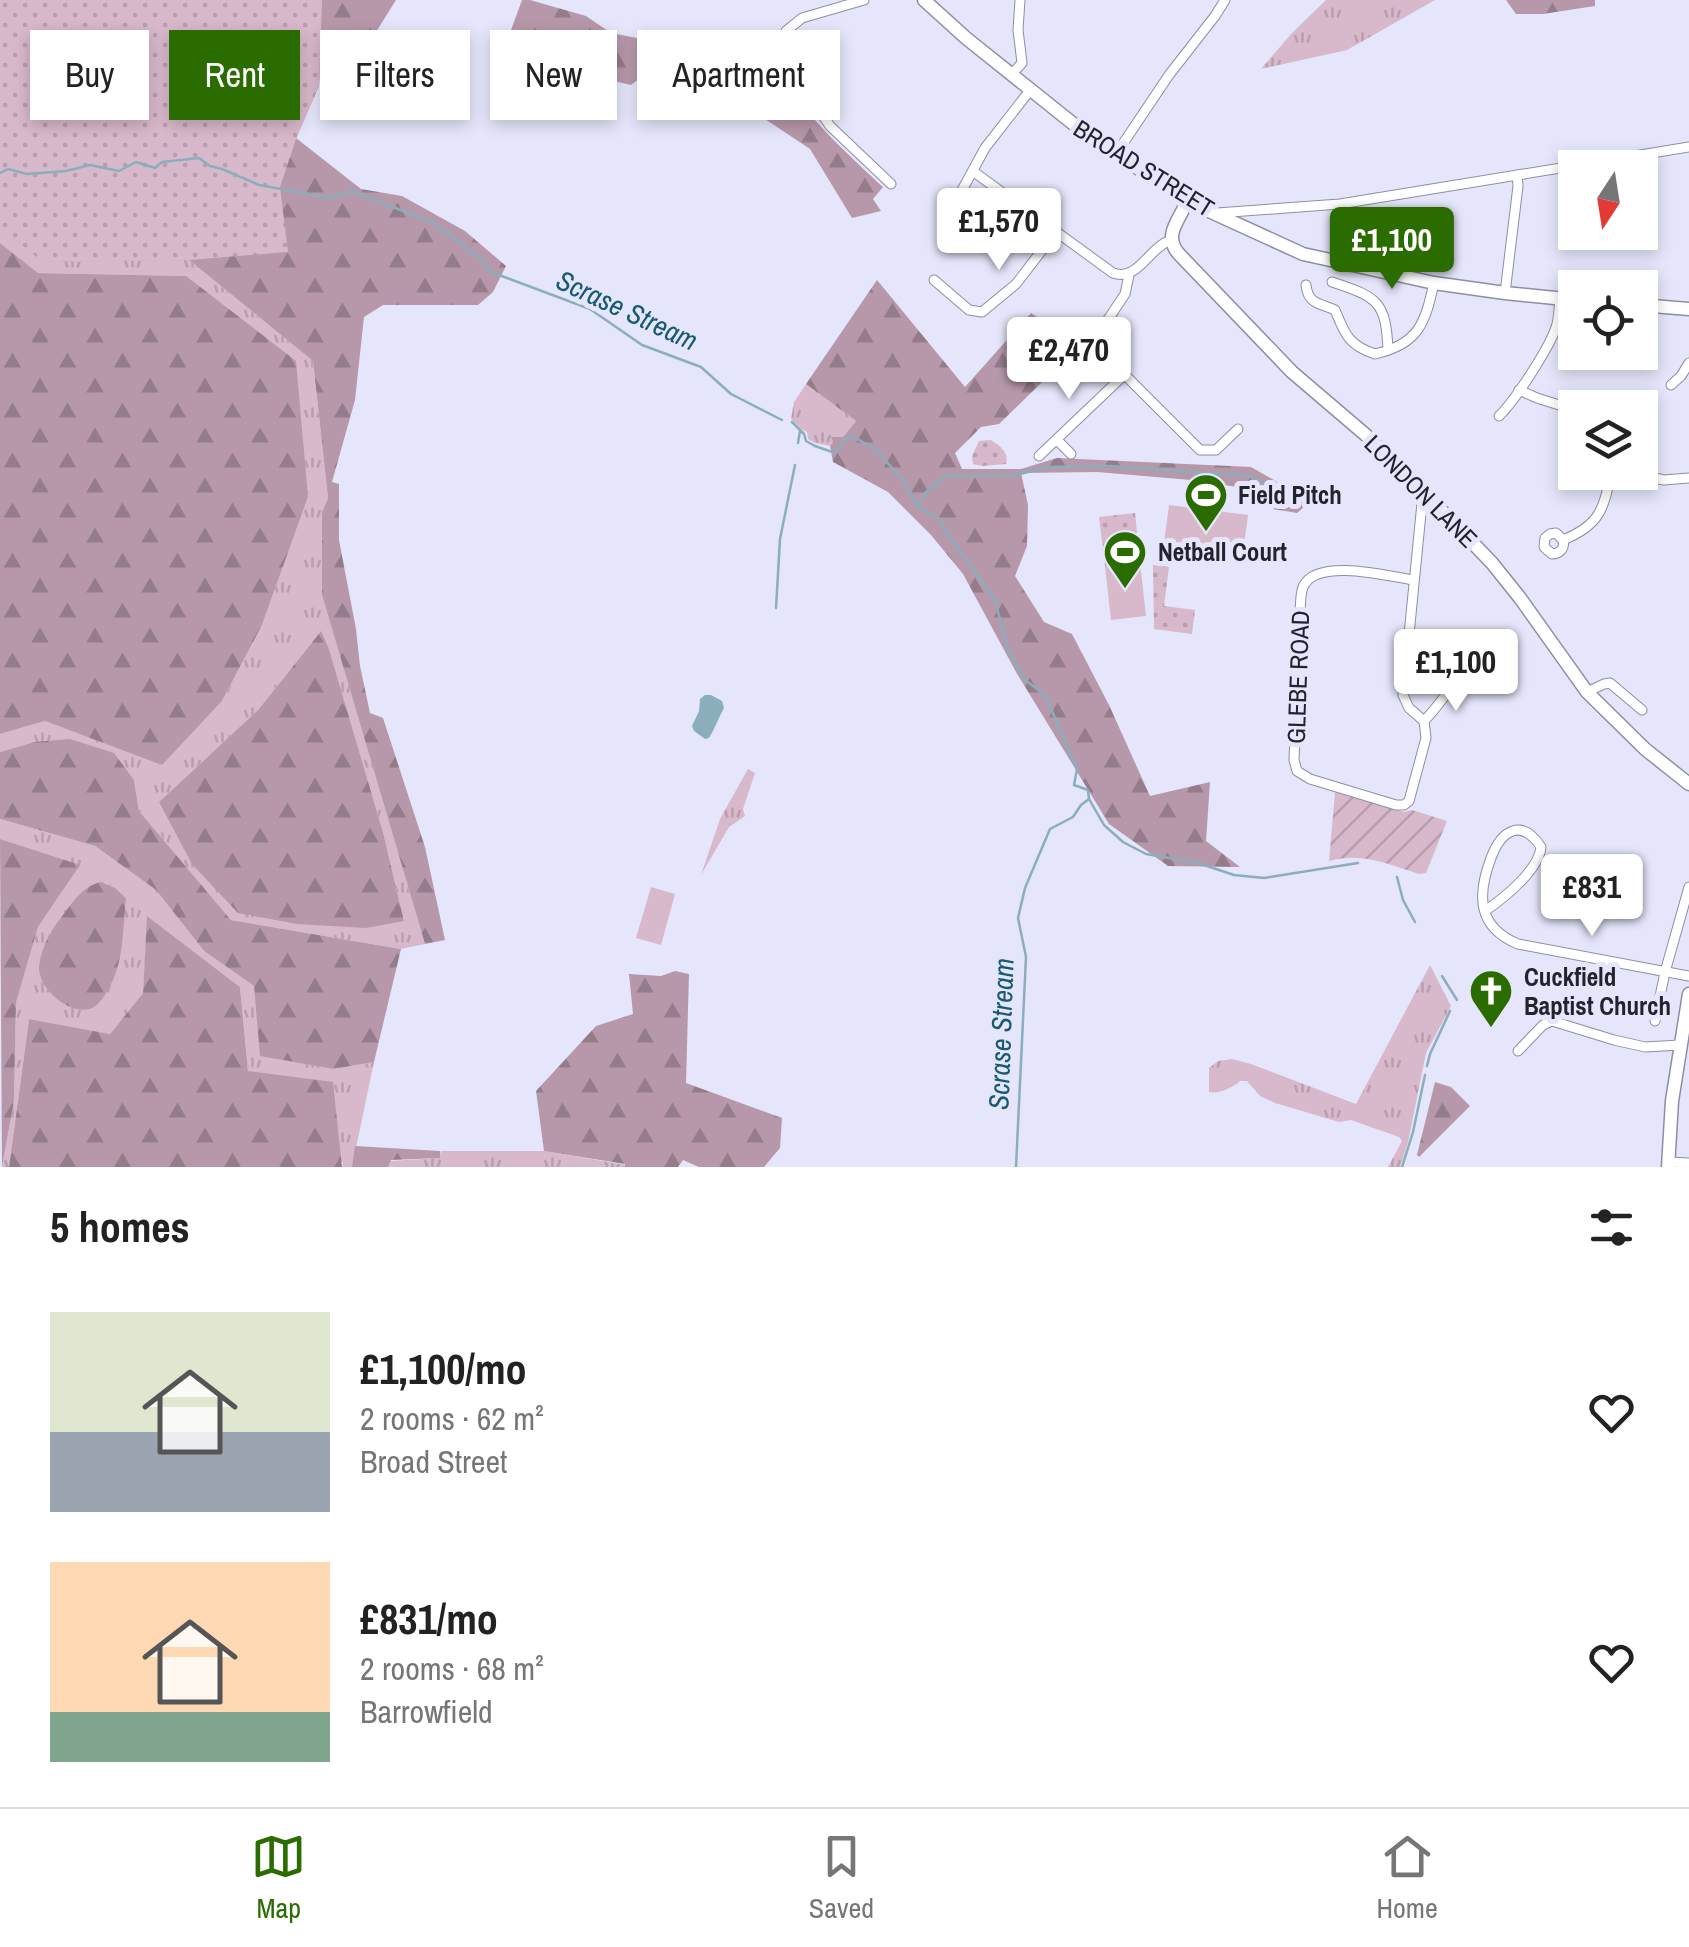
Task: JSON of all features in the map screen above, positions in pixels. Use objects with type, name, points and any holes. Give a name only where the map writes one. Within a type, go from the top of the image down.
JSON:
[{"type":"main road","name":"BROAD STREET","points":[[924,0],[1081,130],[1188,201],[1303,254],[1434,282],[1558,299]]},
{"type":"main road","points":[[1171,240],[1188,201]]},
{"type":"main road","name":"LONDON LANE","points":[[1171,240],[1178,253],[1292,372],[1367,436],[1443,512],[1511,586],[1587,692],[1689,784]]},
{"type":"main road","points":[[1658,306],[1689,309]]},
{"type":"main road","points":[[1668,1165],[1672,1101],[1688,1001]]},
{"type":"street","points":[[1012,74],[1022,63],[1020,0]]},
{"type":"street","points":[[1116,154],[1225,0]]},
{"type":"street","points":[[859,1],[802,18],[786,32],[783,51],[788,66],[830,126],[891,184]]},
{"type":"street","points":[[954,205],[984,148],[1031,90]]},
{"type":"street","points":[[1215,213],[1340,204],[1689,148]]},
{"type":"street","points":[[974,172],[1113,274],[1129,275]]},
{"type":"street","points":[[1504,293],[1517,175]]},
{"type":"street","points":[[934,280],[969,310],[982,312],[1016,284],[1056,232]]},
{"type":"street","points":[[1171,240],[1158,245],[1129,275],[1125,294],[1097,336],[1102,352],[1200,450],[1216,450],[1238,429]]},
{"type":"street","points":[[1332,282],[1363,293],[1380,308],[1385,316],[1388,350]]},
{"type":"street","points":[[1306,285],[1314,302],[1336,310],[1344,333],[1354,344],[1375,354],[1406,341],[1421,327],[1434,282]]},
{"type":"street","points":[[1499,416],[1558,323]]},
{"type":"street","points":[[1672,384],[1689,363]]},
{"type":"street","points":[[1039,456],[1124,375]]},
{"type":"street","points":[[1519,390],[1558,405]]},
{"type":"street","points":[[1057,440],[1071,454]]},
{"type":"street","points":[[1658,479],[1689,478]]},
{"type":"street","points":[[1563,540],[1596,519],[1608,490]]},
{"type":"street","points":[[1423,493],[1404,695],[1409,708],[1424,721],[1461,677],[1505,687]]},
{"type":"street","points":[[1420,529],[1432,514],[1443,512]]},
{"type":"street","name":"GLEBE ROAD","points":[[1414,580],[1332,570],[1313,576],[1302,588],[1296,676],[1297,771],[1310,779],[1404,805],[1423,756],[1424,721]]},
{"type":"street","points":[[1587,692],[1610,684],[1642,710]]},
{"type":"street","points":[[1486,911],[1539,859],[1540,847],[1522,830],[1502,836],[1482,880],[1486,911],[1497,932],[1518,944],[1689,976]]},
{"type":"street","points":[[1655,1021],[1689,887]]},
{"type":"street","points":[[1518,1051],[1552,1021],[1645,1046],[1680,1044]]},
{"type":"street","points":[[1668,1165],[1689,1163]]},
{"type":"green space","points":[[0,0],[396,0],[377,30],[320,30],[319,86],[296,138],[361,189],[402,196],[465,231],[506,266],[493,292],[478,305],[383,305],[364,317],[355,400],[332,482],[339,484],[339,540],[370,713],[383,718],[425,847],[445,940],[425,944],[322,595],[322,512],[328,498],[313,361],[189,260],[43,262],[0,227]]},
{"type":"green space","points":[[0,0],[322,0],[319,86],[280,187],[288,252],[189,260],[43,262],[0,227]]},
{"type":"green space","points":[[522,0],[530,0],[586,16],[607,30],[511,30]]},
{"type":"green space","points":[[1326,0],[1435,0],[1347,50],[1261,69]]},
{"type":"green space","points":[[1506,0],[1595,0],[1595,6],[1516,14]]},
{"type":"green space","points":[[617,34],[637,38],[637,80],[631,85],[617,82]]},
{"type":"green space","points":[[766,120],[816,120],[883,187],[873,199],[881,211],[852,218],[810,149]]},
{"type":"green space","points":[[0,227],[43,262],[189,260],[313,361],[328,498],[322,512],[322,595],[425,944],[401,949],[231,920],[139,811],[134,780],[34,742],[0,752],[0,734],[45,721],[162,764],[222,701],[262,625],[308,497],[186,276],[37,273],[0,243]],"holes":[[[320,632],[329,649],[383,832],[404,921],[159,802],[258,710]]]},
{"type":"green space","points":[[0,243],[38,273],[186,276],[296,361],[308,497],[262,625],[222,701],[162,765],[45,721],[0,734]]},
{"type":"green space","points":[[877,280],[965,387],[1031,313],[1078,347],[999,424],[981,427],[955,453],[962,469],[1021,469],[1057,458],[1251,467],[1311,501],[1297,513],[1261,507],[1253,493],[1244,488],[1191,480],[1097,472],[1021,473],[1028,505],[1027,546],[1015,576],[1044,622],[1072,634],[1150,796],[1210,782],[1206,841],[1240,867],[1168,866],[1109,824],[1016,672],[963,574],[888,492],[833,462],[831,437],[843,437],[856,421],[806,384]]},
{"type":"green space","points":[[806,384],[856,421],[843,437],[832,438],[830,446],[808,439],[807,432],[791,419],[794,402]]},
{"type":"green space","points":[[991,440],[1005,453],[1006,464],[973,464],[979,441]]},
{"type":"green space","name":"Field Pitch","points":[[1169,505],[1248,515],[1242,560],[1163,550]]},
{"type":"green space","points":[[1135,513],[1140,562],[1105,566],[1099,517]]},
{"type":"green space","name":"Netball Court","points":[[1140,562],[1146,616],[1111,620],[1105,566]]},
{"type":"green space","points":[[1153,565],[1169,567],[1164,606],[1195,610],[1192,634],[1154,629]]},
{"type":"green space","points":[[321,631],[383,832],[404,921],[366,928],[297,924],[238,913],[192,864],[159,802],[258,710]]},
{"type":"green space","points":[[70,739],[114,753],[134,780],[139,811],[231,920],[401,949],[374,1062],[334,1069],[260,1056],[254,986],[204,951],[156,890],[95,846],[0,819],[0,752],[34,742]]},
{"type":"green space","points":[[748,769],[755,773],[743,809],[745,816],[729,827],[701,875],[720,819]]},
{"type":"green space","points":[[1335,792],[1447,821],[1426,873],[1364,859],[1329,861]]},
{"type":"green space","points":[[0,819],[95,846],[156,890],[204,951],[254,986],[334,1069],[374,1062],[352,1167],[342,1167],[343,1163],[248,1071],[240,987],[148,917],[143,993],[110,1034],[29,1019],[9,1167],[2,1167],[14,1101],[16,1003],[38,927],[79,866],[0,839]]},
{"type":"green space","points":[[0,839],[80,865],[38,927],[16,1003],[14,1101],[2,1167]]},
{"type":"green space","points":[[100,882],[126,898],[121,952],[116,973],[102,999],[94,1007],[76,1009],[58,1000],[44,984],[40,959],[52,930],[73,902],[84,890]]},
{"type":"green space","points":[[651,887],[675,894],[661,945],[636,938]]},
{"type":"green space","points":[[147,916],[240,987],[248,1071],[333,1082],[342,1167],[9,1167],[29,1019],[110,1034],[143,993]]},
{"type":"green space","points":[[1430,965],[1451,1006],[1426,1053],[1400,1167],[1388,1167],[1402,1141],[1399,1137],[1351,1120],[1339,1122],[1275,1103],[1260,1096],[1247,1081],[1209,1092],[1209,1068],[1218,1061],[1232,1059],[1356,1104]]},
{"type":"green space","points":[[675,971],[689,974],[686,1083],[782,1118],[780,1148],[764,1167],[699,1167],[683,1160],[678,1167],[625,1167],[544,1151],[536,1091],[596,1026],[633,1014],[629,974],[661,976]]},
{"type":"green space","points":[[1435,1082],[1451,1087],[1470,1106],[1419,1157],[1417,1155]]},
{"type":"green space","points":[[355,1146],[440,1151],[440,1158],[391,1160],[388,1167],[352,1167]]},
{"type":"green space","points":[[441,1151],[544,1151],[626,1165],[388,1167],[390,1161],[439,1158]]},
{"type":"water","points":[[705,695],[722,701],[724,708],[705,739],[692,726],[700,699]]},
{"type":"waterway","name":"Scrase Stream","points":[[0,173],[8,169],[27,174],[66,171],[90,165],[119,171],[136,162],[155,168],[162,162],[199,158],[259,185],[331,198],[352,191],[434,223],[483,261],[491,272],[590,309],[642,345],[701,367],[731,394],[782,420]]},
{"type":"waterway","name":"Scrase Stream","points":[[792,422],[806,441],[835,453],[852,436],[875,449],[903,480],[917,506],[940,520],[995,600],[1008,650],[1025,680],[1045,695],[1077,769],[1074,785],[1088,790],[1089,799],[1073,817],[1050,829],[1025,888],[1018,918],[1026,957],[1016,1167]]},
{"type":"waterway","points":[[798,443],[800,431]]},
{"type":"waterway","points":[[776,608],[780,539],[795,465]]},
{"type":"waterway","points":[[917,506],[945,476],[1016,475],[1048,467],[1110,466],[1251,476],[1302,504]]},
{"type":"waterway","points":[[1089,799],[1104,825],[1123,842],[1146,854],[1198,863],[1234,875],[1264,878],[1358,863]]},
{"type":"waterway","points":[[1397,877],[1415,922]]},
{"type":"waterway","points":[[1442,976],[1457,1000]]},
{"type":"waterway","points":[[1427,1066],[1450,1011]]},
{"type":"waterway","points":[[1402,1167],[1425,1075]]},
{"type":"place","name":"Field Pitch","points":[[1206,533]]},
{"type":"place","name":"Netball Court","points":[[1125,590]]},
{"type":"place","name":"Cuckfield Baptist Church","points":[[1491,1029]]}]
